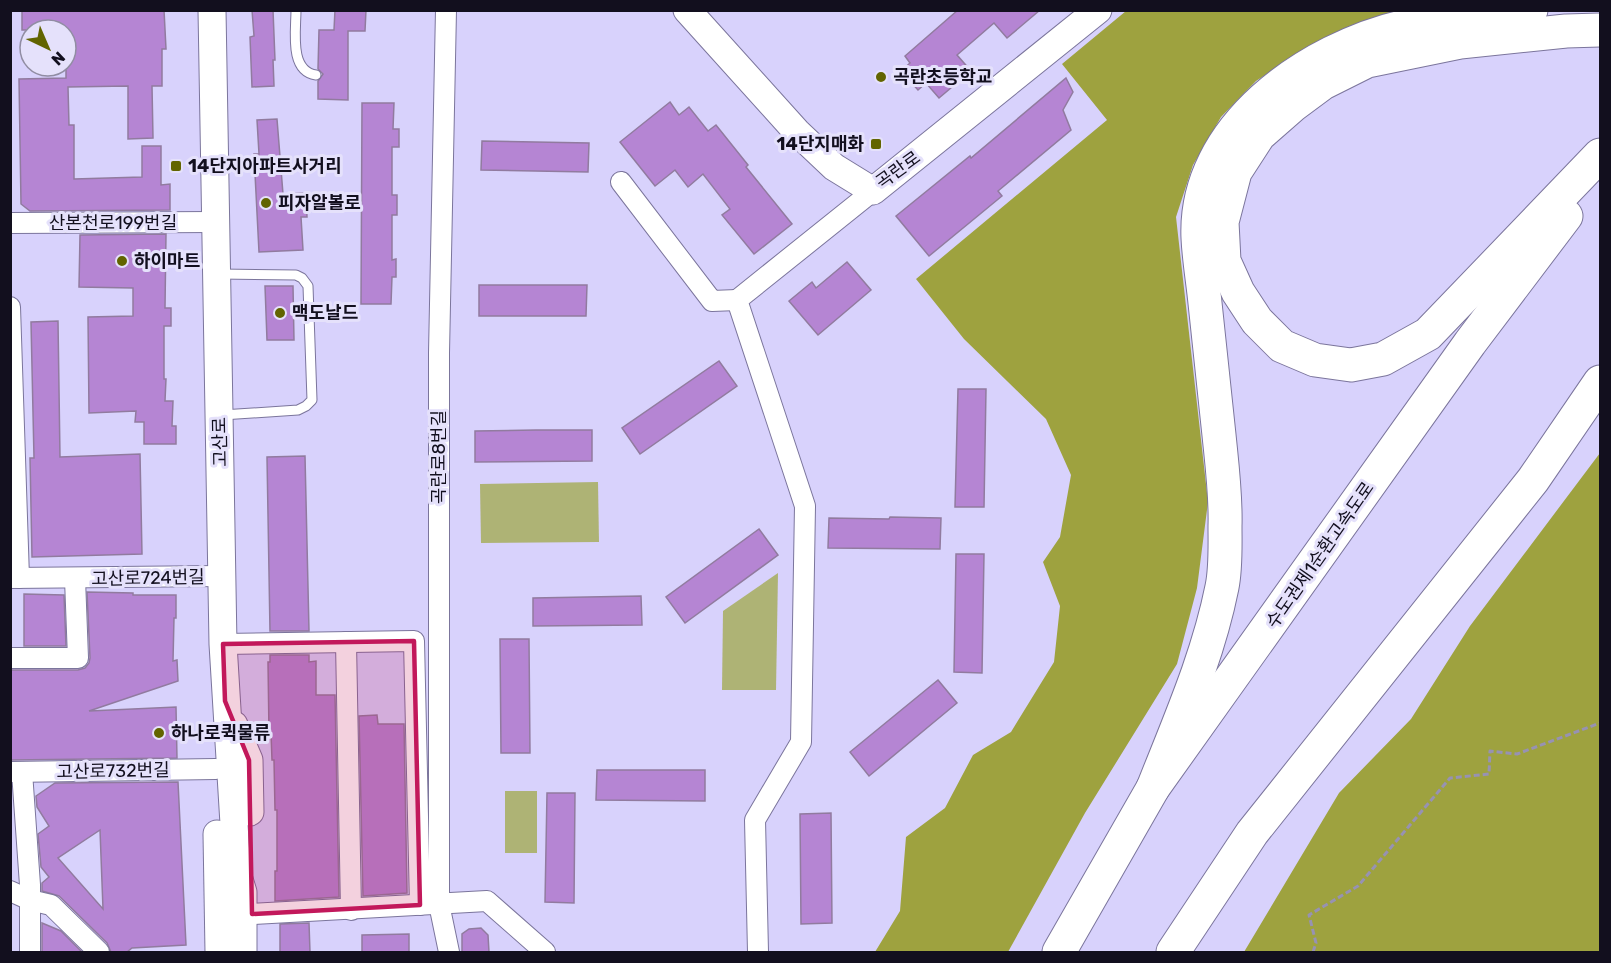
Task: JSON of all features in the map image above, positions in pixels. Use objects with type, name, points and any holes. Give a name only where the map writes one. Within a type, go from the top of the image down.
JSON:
[{"type":"highway","points":[[1153,788],[1198,675],[1222,585],[1226,523],[1198,236],[1202,195],[1217,156],[1242,118],[1275,88],[1297,71],[1350,45],[1404,26],[1443,19],[1531,10]]},
{"type":"highway","points":[[1600,30],[1566,31],[1460,42],[1367,61],[1323,83],[1259,135],[1235,172],[1222,222],[1224,261],[1238,292],[1257,321],[1282,345],[1315,360],[1351,365],[1383,359],[1428,334],[1600,155]]},
{"type":"highway","name":"수도권제1순환고속도로","points":[[1059,952],[1153,788],[1470,343],[1600,171]]},
{"type":"highway","points":[[1533,480],[1600,382]]},
{"type":"highway","points":[[1173,952],[1252,833],[1533,480],[1600,403]]},
{"type":"street","name":"고산로","points":[[212,10],[221,576],[225,701],[237,873]]},
{"type":"street","name":"곡란로8번길","points":[[446,10],[429,905],[449,952]]},
{"type":"street","name":"곡란로","points":[[687,10],[796,132],[834,167],[873,191],[1098,10]]},
{"type":"street","points":[[621,182],[712,301],[737,300],[873,191]]},
{"type":"street","name":"산본천로199번길","points":[[10,223],[215,222]]},
{"type":"street","points":[[737,300],[805,506],[801,742],[755,820],[758,952]]},
{"type":"street","points":[[10,307],[15,578]]},
{"type":"street","name":"고산로724번길","points":[[15,578],[221,576]]},
{"type":"street","name":"고산로724번길","points":[[10,658],[78,658],[75,579]]},
{"type":"street","points":[[223,644],[414,641],[429,905]]},
{"type":"street","points":[[346,642],[351,910]]},
{"type":"street","points":[[219,952],[216,769],[225,701]]},
{"type":"street","points":[[225,701],[249,760],[253,952]]},
{"type":"street","name":"고산로732번길","points":[[16,772],[216,769]]},
{"type":"street","points":[[16,772],[30,900],[30,952]]},
{"type":"street","points":[[232,952],[231,894],[237,873]]},
{"type":"street","points":[[237,873],[243,892],[243,952]]},
{"type":"street","points":[[10,891],[30,900],[51,905],[99,952]]},
{"type":"street","points":[[252,914],[487,901],[544,952]]},
{"type":"lane","points":[[296,10],[297,59],[306,72],[316,75]]},
{"type":"lane","points":[[216,274],[296,275],[302,278],[308,286],[312,400],[297,410],[220,415]]},
{"type":"path","points":[[1313,952],[1316,943],[1309,915],[1358,886],[1450,778],[1489,774],[1490,751],[1517,754],[1549,740],[1600,723]]},
{"type":"highlighted area","points":[[414,641],[420,905],[252,914],[249,760],[225,701],[223,644]]},
{"type":"green space","points":[[598,482],[599,542],[481,543],[480,484]]},
{"type":"green space","points":[[778,573],[776,690],[722,690],[723,611]]},
{"type":"green space","points":[[505,791],[537,791],[537,853],[505,853]]},
{"type":"shaded area","points":[[1126,11],[1424,11],[1302,51],[1256,81],[1221,117],[1193,165],[1176,217],[1208,502],[1197,588],[1177,664],[1085,813],[1008,952],[875,952],[900,911],[906,837],[945,808],[973,755],[1011,732],[1054,662],[1060,606],[1043,562],[1060,537],[1071,475],[1046,419],[964,339],[916,279],[1107,120],[1062,64]]},
{"type":"shaded area","points":[[1600,453],[1600,952],[1244,952],[1339,793],[1411,719],[1470,626]]},
{"type":"building","points":[[22,10],[164,10],[166,49],[162,49],[162,86],[152,86],[153,138],[128,139],[128,86],[68,87],[69,125],[74,125],[74,179],[142,177],[142,146],[161,146],[161,185],[170,184],[170,210],[30,211],[21,204],[19,79],[78,78],[78,18],[22,18]]},
{"type":"building","points":[[252,10],[273,10],[274,86],[252,87],[250,37],[254,36]]},
{"type":"building","points":[[335,10],[366,10],[365,31],[348,31],[348,100],[318,99],[318,81],[323,74],[318,69],[319,30],[334,30]]},
{"type":"building","points":[[958,10],[1040,10],[1007,38],[994,23],[957,55],[971,71],[939,98],[926,83],[918,90],[901,71],[910,63],[905,56]]},
{"type":"building","points":[[1066,78],[1073,92],[1063,110],[1071,130],[998,191],[1002,196],[929,256],[896,216],[970,156],[971,158]]},
{"type":"building","points":[[670,102],[679,115],[689,107],[708,131],[716,125],[792,224],[754,254],[722,215],[730,209],[703,174],[688,187],[675,170],[655,186],[620,142]]},
{"type":"building","points":[[362,103],[394,103],[393,129],[399,129],[399,147],[392,147],[392,195],[397,195],[397,215],[392,215],[392,260],[396,259],[396,277],[392,277],[391,304],[361,304]]},
{"type":"building","points":[[277,119],[283,194],[306,193],[307,217],[301,217],[303,250],[259,252],[254,154],[259,154],[257,120]]},
{"type":"building","points":[[482,141],[589,143],[588,172],[481,170]]},
{"type":"building","points":[[166,234],[165,308],[171,308],[171,326],[164,326],[165,401],[173,401],[172,426],[176,426],[176,444],[144,444],[144,422],[135,422],[136,411],[89,413],[88,317],[133,316],[133,288],[79,287],[80,235]]},
{"type":"building","points":[[847,262],[871,290],[818,335],[789,301],[812,282],[816,288]]},
{"type":"building","points":[[479,285],[587,285],[586,316],[479,316]]},
{"type":"building","name":"맥도날드","points":[[265,286],[293,286],[294,340],[267,340]]},
{"type":"building","points":[[58,321],[60,457],[140,454],[142,554],[32,557],[30,458],[34,458],[31,322]]},
{"type":"building","points":[[719,361],[737,386],[640,454],[622,428]]},
{"type":"building","points":[[958,389],[986,389],[984,507],[955,507]]},
{"type":"building","points":[[592,430],[592,461],[475,462],[475,431]]},
{"type":"building","points":[[305,456],[309,631],[270,631],[267,457]]},
{"type":"building","points":[[890,517],[941,518],[940,549],[828,548],[829,518],[889,519]]},
{"type":"building","points":[[759,529],[778,555],[685,623],[666,597]]},
{"type":"building","points":[[956,554],[984,554],[982,673],[954,672]]},
{"type":"building","points":[[87,592],[176,595],[173,661],[177,660],[178,681],[89,711],[176,707],[177,758],[10,760],[10,670],[78,670],[85,668],[90,658]]},
{"type":"building","points":[[24,594],[64,595],[66,646],[24,646]]},
{"type":"building","points":[[641,596],[642,625],[533,626],[533,598]]},
{"type":"building","points":[[500,639],[529,639],[530,753],[501,753]]},
{"type":"building","points":[[270,655],[309,655],[309,662],[316,661],[316,695],[335,695],[339,897],[275,901],[277,810],[275,810],[274,760],[272,760],[271,733],[269,733],[268,662],[270,662]]},
{"type":"building","points":[[938,680],[957,703],[869,776],[850,752]]},
{"type":"building","points":[[377,715],[378,724],[404,724],[407,893],[363,896],[359,716]]},
{"type":"building","points":[[597,770],[705,770],[705,801],[596,800]]},
{"type":"building","points":[[178,782],[186,945],[132,948],[127,952],[111,952],[107,943],[59,896],[42,891],[42,883],[49,877],[41,867],[38,834],[49,826],[37,807],[36,796],[55,783]],"holes":[[[100,830],[103,909],[58,858]]]},
{"type":"building","points":[[547,793],[575,793],[574,903],[545,902]]},
{"type":"building","points":[[831,813],[832,923],[801,924],[800,814]]},
{"type":"building","points":[[42,923],[61,931],[82,952],[42,952]]},
{"type":"building","points":[[309,923],[310,952],[280,952],[280,924]]},
{"type":"building","points":[[481,928],[488,935],[489,952],[462,952],[462,934],[469,929]]},
{"type":"building","points":[[409,934],[409,952],[362,952],[362,935]]},
{"type":"place","name":"곡란초등학교","points":[[881,77]]},
{"type":"place","name":"14단지매화","points":[[876,144]]},
{"type":"place","name":"14단지아파트사거리","points":[[176,166]]},
{"type":"place","name":"피자알볼로","points":[[266,203]]},
{"type":"place","name":"하이마트","points":[[122,261]]},
{"type":"place","name":"맥도날드","points":[[280,313]]},
{"type":"place","name":"하나로퀵물류","points":[[159,733]]}]
